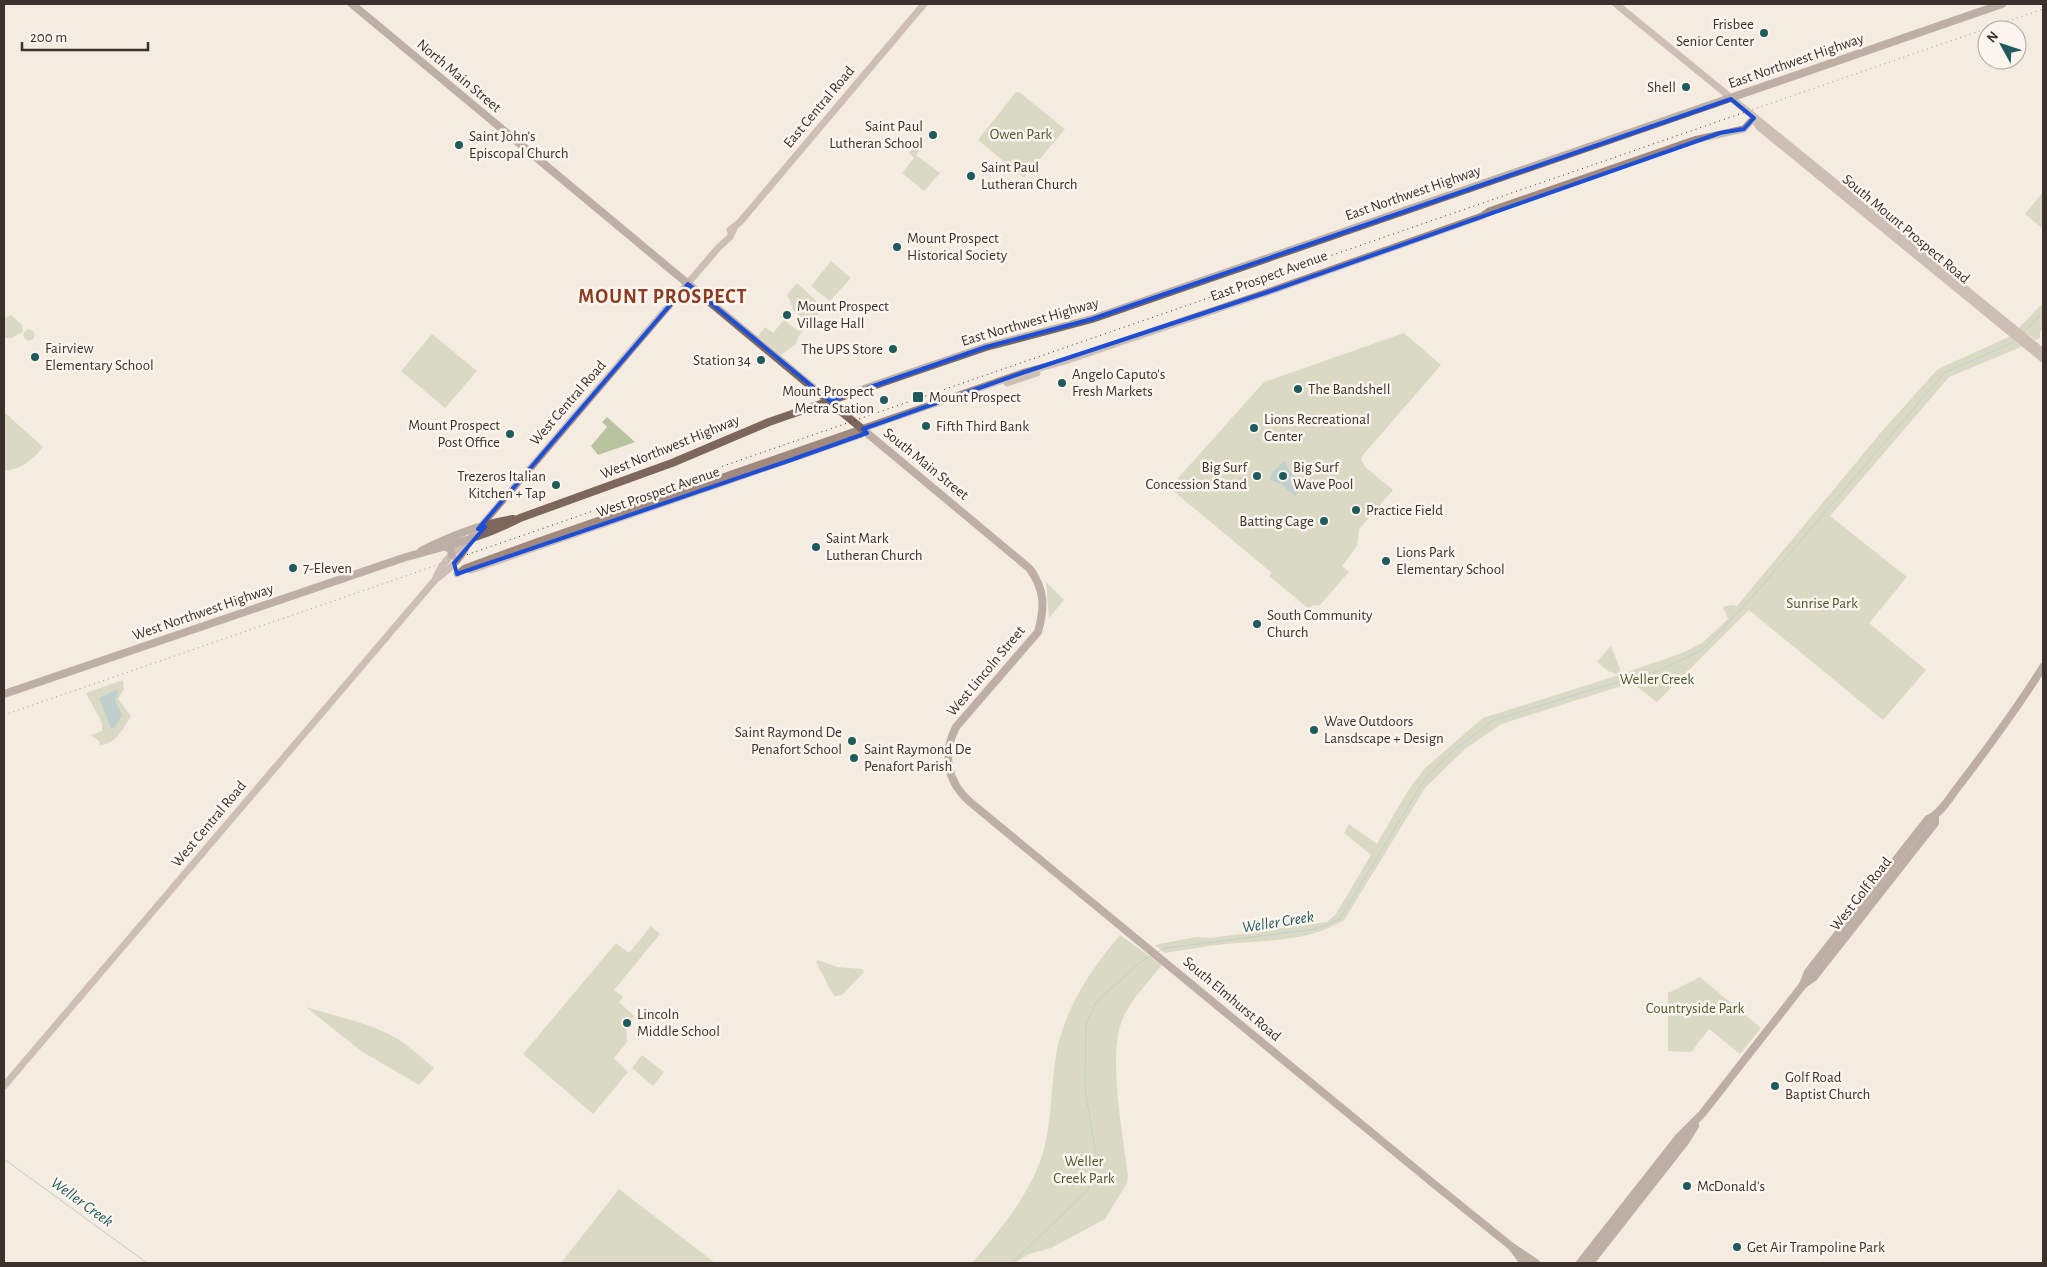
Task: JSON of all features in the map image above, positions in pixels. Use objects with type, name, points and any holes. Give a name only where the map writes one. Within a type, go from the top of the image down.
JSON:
[{"type":"main road","name":"North Main Street","points":[[352,4],[688,284]]},
{"type":"main road","name":"East Central Road","points":[[688,284],[718,248],[730,237],[734,228],[924,4]]},
{"type":"main road","name":"South Mount Prospect Road","points":[[1616,4],[1754,118],[1763,122],[2012,330]]},
{"type":"main road","name":"East Northwest Highway","points":[[830,401],[986,347],[1092,319],[2002,4]]},
{"type":"main road","name":"South Mount Prospect Road","points":[[1754,118],[1760,127],[2033,347],[2043,359]]},
{"type":"main road","points":[[1744,129],[1754,118]]},
{"type":"main road","name":"East Prospect Avenue","points":[[865,431],[1268,292],[1482,216],[1489,211],[1634,161],[1712,136],[1760,127]]},
{"type":"main road","name":"South Main Street","points":[[688,284],[1029,568],[1036,577],[1044,597]]},
{"type":"main road","name":"West Central Road","points":[[4,1086],[435,580],[438,572],[466,548],[469,540],[478,529],[688,284]]},
{"type":"main road","name":"South Mount Prospect Road","points":[[2033,347],[2043,352]]},
{"type":"main road","name":"West Northwest Highway","points":[[4,694],[412,556],[469,540],[501,528],[520,518],[672,463],[736,435],[830,401]]},
{"type":"main road","name":"West Prospect Avenue","points":[[457,574],[464,568],[865,431]]},
{"type":"main road","name":"West Prospect Avenue","points":[[435,580],[542,547],[865,431]]},
{"type":"main road","name":"West Northwest Highway","points":[[412,556],[435,544],[500,521],[520,518]]},
{"type":"main road","points":[[447,547],[451,550],[453,559],[459,569],[464,568]]},
{"type":"main road","name":"West Lincoln Street","points":[[947,762],[950,742],[956,727],[1038,632],[1043,614],[1044,597]]},
{"type":"main road","name":"West Golf Road","points":[[1580,1263],[1679,1138],[1702,1114],[1803,985],[1808,972],[1928,819],[1935,816],[2006,723],[2043,667]]},
{"type":"main road","name":"South Elmhurst Road","points":[[947,762],[955,786],[964,797],[1512,1247],[1536,1263]]},
{"type":"main road","name":"West Golf Road","points":[[1590,1263],[1685,1142],[1702,1114]]},
{"type":"main road","name":"South Elmhurst Road","points":[[1512,1247],[1524,1263]]},
{"type":"highlighted area","points":[[1731,99],[1754,118],[1744,129],[1720,133],[1268,292],[1025,372],[863,429],[867,433],[457,574],[454,563],[485,527],[478,529],[688,284],[830,401],[986,347],[1092,319]]},
{"type":"green space","name":"Owen Park","points":[[1016,92],[1019,92],[1065,129],[1024,178],[978,140]]},
{"type":"green space","points":[[919,141],[924,145],[916,155],[940,173],[924,191],[902,173],[914,158],[909,153]]},
{"type":"green space","points":[[2043,192],[2043,229],[2025,214]]},
{"type":"green space","points":[[831,261],[851,278],[830,301],[811,286]]},
{"type":"green space","points":[[797,283],[822,306],[823,312],[816,315],[798,337],[796,344],[781,355],[758,336],[765,327],[773,333],[784,320],[798,331],[806,321],[792,309],[793,307],[787,295]]},
{"type":"green space","name":"Sunrise Park","points":[[2043,303],[2043,329],[2040,332],[2040,338],[2035,340],[2029,335],[2021,347],[1949,377],[1830,516],[1907,577],[1869,623],[1926,670],[1883,720],[1749,610],[1657,702],[1636,686],[1628,684],[1501,724],[1465,749],[1425,788],[1344,920],[1316,932],[1287,939],[1218,945],[1165,953],[1155,945],[1196,937],[1211,938],[1327,922],[1336,914],[1371,855],[1344,833],[1349,824],[1377,844],[1407,792],[1425,768],[1483,718],[1619,675],[1608,671],[1597,662],[1611,646],[1622,674],[1682,653],[1702,643],[1728,619],[1723,607],[1737,606],[1883,430],[1938,369],[2011,336]]},
{"type":"green space","points":[[11,315],[22,325],[23,331],[12,338],[5,338],[4,318]]},
{"type":"green space","points":[[29,329],[35,335],[29,341],[23,335]]},
{"type":"green space","points":[[1404,333],[1441,365],[1363,455],[1361,459],[1365,467],[1393,490],[1359,529],[1357,546],[1342,566],[1349,572],[1319,606],[1313,605],[1309,609],[1269,576],[1272,573],[1172,490],[1171,486],[1264,382]]},
{"type":"green space","points":[[432,334],[477,371],[445,408],[401,371]]},
{"type":"green space","points":[[4,412],[43,447],[26,463],[4,471]]},
{"type":"green space","points":[[607,417],[635,442],[598,455],[591,446],[607,427],[602,422]]},
{"type":"green space","points":[[1046,582],[1064,600],[1049,618]]},
{"type":"green space","points":[[123,680],[124,689],[118,699],[131,716],[114,740],[99,745],[100,742],[91,735],[102,731],[102,723],[86,693]]},
{"type":"green space","points":[[651,926],[660,934],[614,990],[623,997],[619,1002],[634,1016],[626,1029],[627,1042],[614,1058],[628,1072],[593,1114],[523,1054],[616,943],[629,953]]},
{"type":"green space","name":"Weller Creek Park","points":[[1120,935],[1162,965],[1131,1004],[1123,1018],[1118,1033],[1116,1073],[1128,1175],[1127,1183],[1105,1219],[1051,1248],[1029,1254],[1015,1263],[972,1263],[1011,1214],[1035,1173],[1048,1132],[1053,1077],[1061,1034],[1081,988]]},
{"type":"green space","points":[[818,960],[837,967],[862,969],[864,972],[842,995],[834,996],[816,962]]},
{"type":"green space","name":"Countryside Park","points":[[1700,977],[1761,1028],[1740,1054],[1709,1029],[1691,1052],[1668,1051],[1668,993]]},
{"type":"green space","points":[[306,1007],[356,1022],[393,1036],[434,1068],[419,1085],[361,1051]]},
{"type":"green space","points":[[642,1055],[664,1072],[653,1086],[632,1068]]},
{"type":"green space","points":[[619,1189],[715,1263],[561,1263]]},
{"type":"water","name":"Big Surf Wave Pool","points":[[1284,461],[1290,472],[1305,484],[1295,496],[1281,484],[1269,479],[1272,473]]},
{"type":"water","points":[[116,690],[118,692],[115,701],[122,715],[115,727],[111,729],[99,698]]},
{"type":"waterway","name":"Weller Creek","points":[[2023,333],[2043,312]]},
{"type":"waterway","name":"Weller Creek","points":[[1158,952],[1166,948],[1316,929],[1340,919],[1429,774],[1454,750],[1494,720],[1656,672],[1702,650],[1755,594],[1944,373],[2014,342]]},
{"type":"waterway","name":"Weller Creek","points":[[1012,1263],[1088,1190],[1095,1169],[1095,1149],[1085,1089],[1086,1024],[1096,1002],[1143,960],[1153,955]]},
{"type":"waterway","name":"Weller Creek","points":[[4,1159],[147,1263]]},
{"type":"railway","points":[[4,715],[2043,9]]},
{"type":"place","name":"Frisbee Senior Center","points":[[1764,33]]},
{"type":"place","name":"Shell","points":[[1686,87]]},
{"type":"place","name":"Saint Paul Lutheran School","points":[[933,135]]},
{"type":"place","name":"Saint John's Episcopal Church","points":[[459,145]]},
{"type":"place","name":"Saint Paul Lutheran Church","points":[[971,176]]},
{"type":"place","name":"Mount Prospect Historical Society","points":[[897,247]]},
{"type":"place","name":"Mount Prospect Village Hall","points":[[787,315]]},
{"type":"place","name":"The UPS Store","points":[[893,349]]},
{"type":"place","name":"Fairview Elementary School","points":[[35,357]]},
{"type":"place","name":"Station 34","points":[[761,360]]},
{"type":"place","name":"Angelo Caputo's Fresh Markets","points":[[1062,383]]},
{"type":"place","name":"The Bandshell","points":[[1298,389]]},
{"type":"place","name":"Mount Prospect","points":[[918,397]]},
{"type":"place","name":"Mount Prospect Metra Station","points":[[884,400]]},
{"type":"place","name":"Fifth Third Bank","points":[[926,426]]},
{"type":"place","name":"Lions Recreational Center","points":[[1254,428]]},
{"type":"place","name":"Mount Prospect Post Office","points":[[510,434]]},
{"type":"place","name":"Big Surf Concession Stand","points":[[1257,476]]},
{"type":"place","name":"Big Surf Wave Pool","points":[[1283,476]]},
{"type":"place","name":"Trezeros Italian Kitchen + Tap","points":[[556,485]]},
{"type":"place","name":"Practice Field","points":[[1356,510]]},
{"type":"place","name":"Batting Cage","points":[[1324,521]]},
{"type":"place","name":"Saint Mark Lutheran Church","points":[[816,547]]},
{"type":"place","name":"Lions Park Elementary School","points":[[1386,561]]},
{"type":"place","name":"7-Eleven","points":[[293,568]]},
{"type":"place","name":"South Community Church","points":[[1257,624]]},
{"type":"place","name":"Wave Outdoors Lansdscape + Design","points":[[1314,730]]},
{"type":"place","name":"Saint Raymond De Penafort School","points":[[852,741]]},
{"type":"place","name":"Saint Raymond De Penafort Parish","points":[[854,758]]},
{"type":"place","name":"Lincoln Middle School","points":[[627,1023]]},
{"type":"place","name":"Golf Road Baptist Church","points":[[1775,1086]]},
{"type":"place","name":"McDonald's","points":[[1687,1186]]},
{"type":"place","name":"Get Air Trampoline Park","points":[[1737,1247]]},
{"type":"district","name":"MOUNT PROSPECT","points":[[663,297]]}]
